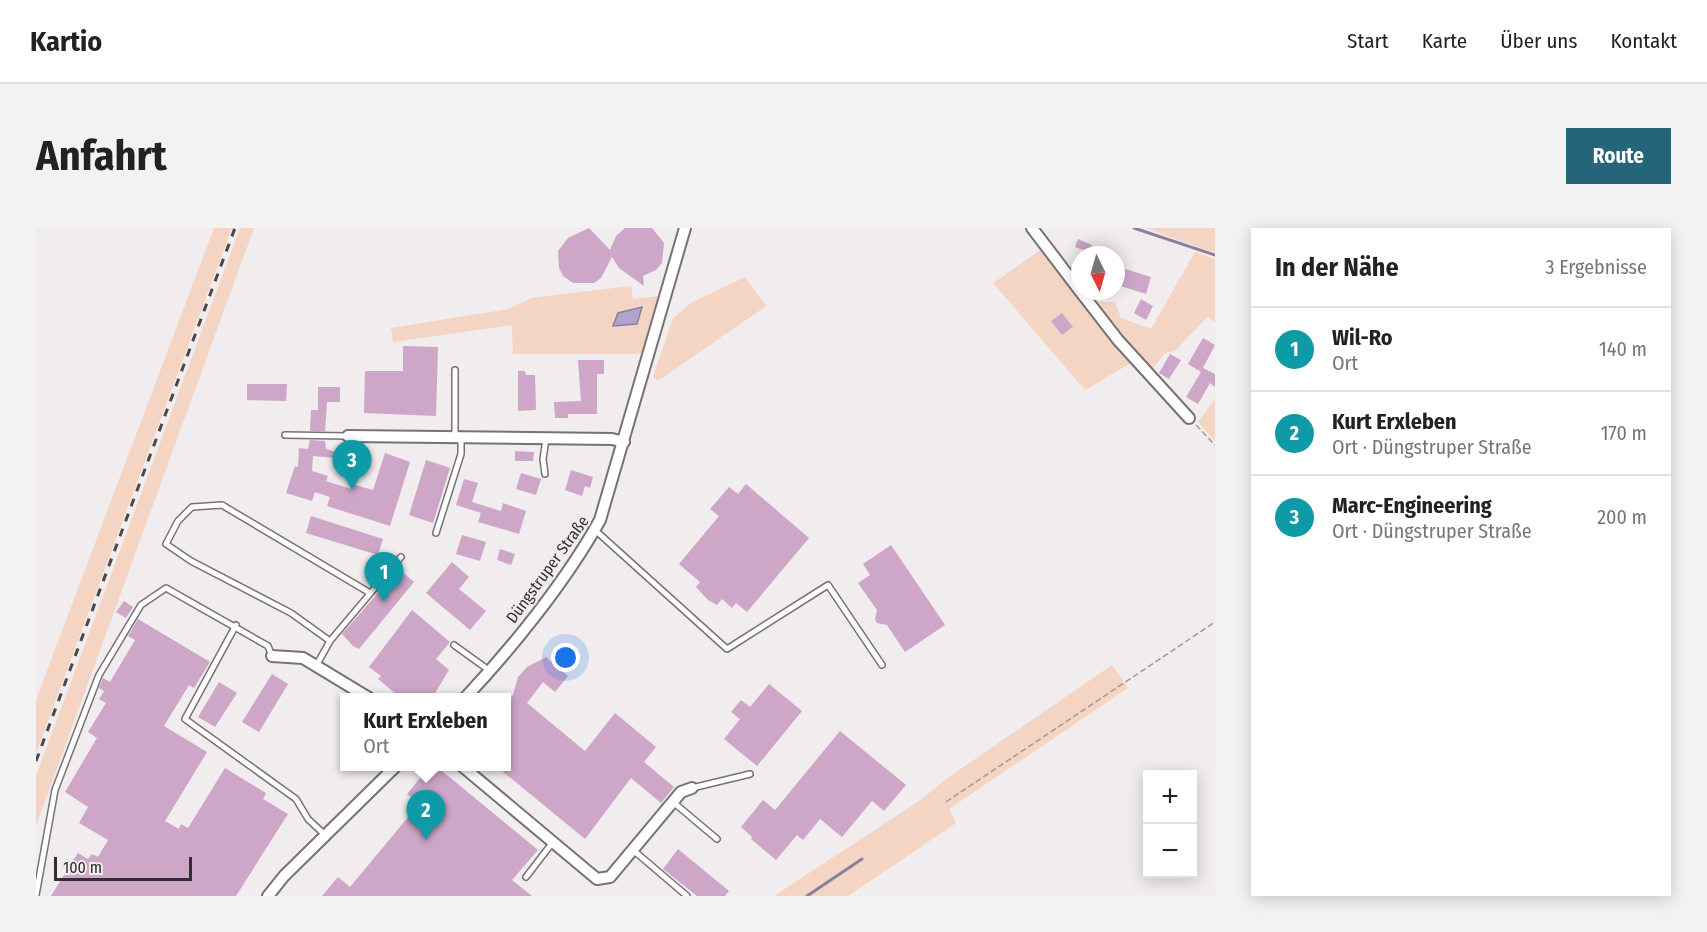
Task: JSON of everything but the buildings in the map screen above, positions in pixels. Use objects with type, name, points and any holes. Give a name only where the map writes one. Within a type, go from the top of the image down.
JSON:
[{"type":"street","name":"Düngstruper Straße","points":[[470,693],[490,671],[586,546],[595,530],[624,442],[685,228]]},
{"type":"street","points":[[1032,228],[1071,279]]},
{"type":"street","points":[[1087,300],[1118,340],[1189,418]]},
{"type":"street","points":[[348,436],[612,439],[624,442]]},
{"type":"street","points":[[272,656],[303,658],[361,693]]},
{"type":"street","points":[[268,896],[325,835],[391,771]]},
{"type":"street","points":[[468,771],[597,879],[610,877],[681,792],[692,788]]},
{"type":"lane","points":[[436,533],[461,454],[455,370]]},
{"type":"lane","points":[[285,435],[348,436]]},
{"type":"lane","points":[[545,474],[543,459],[546,439]]},
{"type":"lane","points":[[330,641],[291,613],[191,561],[166,544],[178,521],[192,507],[222,505],[370,593]]},
{"type":"lane","points":[[595,530],[727,649],[828,585],[882,665]]},
{"type":"lane","points":[[316,666],[330,641],[401,557]]},
{"type":"lane","points":[[36,896],[55,790],[99,675],[141,605],[166,588],[236,625],[268,646],[272,656]]},
{"type":"lane","points":[[236,625],[185,719],[296,799],[308,819],[325,835]]},
{"type":"lane","points":[[454,645],[490,671]]},
{"type":"lane","points":[[692,788],[750,774]]},
{"type":"lane","points":[[673,802],[717,839]]},
{"type":"lane","points":[[526,877],[553,842]]},
{"type":"lane","points":[[633,850],[687,896]]},
{"type":"path","points":[[1189,418],[1215,445]]},
{"type":"path","points":[[946,802],[1215,622]]},
{"type":"shaded area","points":[[214,228],[232,228],[36,753],[36,700]]},
{"type":"shaded area","points":[[240,228],[254,228],[36,826],[36,776]]},
{"type":"shaded area","points":[[1145,228],[1215,228],[1215,253]]},
{"type":"shaded area","points":[[1042,249],[1071,283],[1071,300],[1085,300],[1136,360],[1085,390],[993,283]]},
{"type":"shaded area","points":[[1195,252],[1215,259],[1215,322],[1207,317],[1175,351],[1165,353],[1151,371],[1120,338],[1093,302],[1115,302],[1121,318],[1151,329]]},
{"type":"shaded area","points":[[745,277],[766,306],[658,381],[653,377],[673,318],[691,303]]},
{"type":"shaded area","points":[[631,286],[633,299],[659,296],[644,354],[513,354],[512,325],[393,342],[391,328],[509,309],[531,298]]},
{"type":"shaded area","points":[[642,307],[637,324],[613,326],[618,313]]},
{"type":"shaded area","points":[[1215,399],[1215,441],[1198,422]]},
{"type":"shaded area","points":[[1112,665],[1128,688],[949,809],[956,823],[848,896],[774,896],[919,801],[949,777]]},
{"type":"waterway","points":[[1134,228],[1215,255]]},
{"type":"waterway","points":[[807,896],[862,859]]},
{"type":"railway","points":[[36,761],[235,228]]},
{"type":"place","name":"Marc-Engineering","points":[[352,490]]},
{"type":"place","name":"Wil-Ro","points":[[384,602]]},
{"type":"place","name":"Kurt Erxleben","points":[[426,840]]}]
